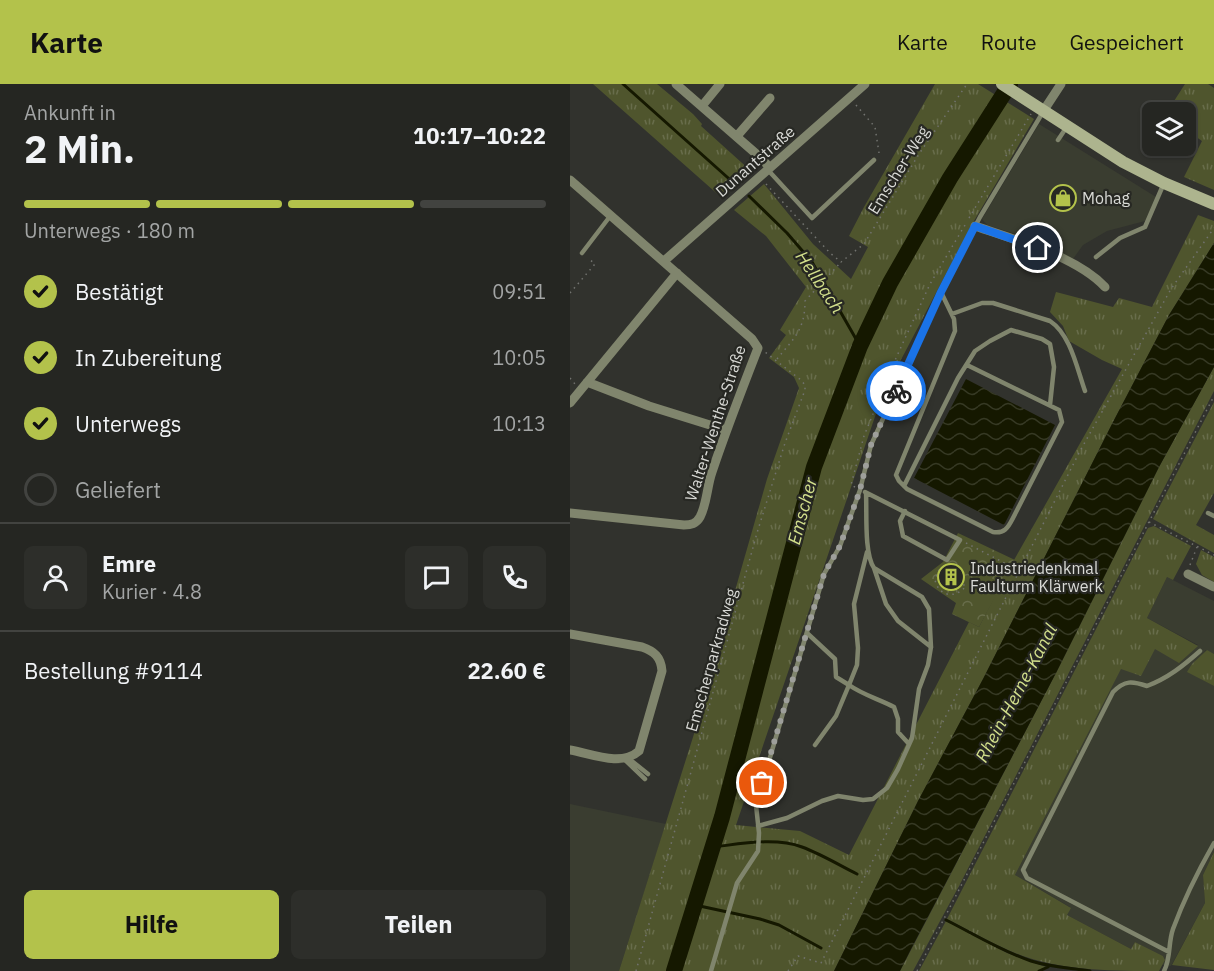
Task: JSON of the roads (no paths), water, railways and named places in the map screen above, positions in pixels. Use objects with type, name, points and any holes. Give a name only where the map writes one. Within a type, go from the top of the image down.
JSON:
[{"type":"main road","points":[[1002,84],[1123,162],[1164,183],[1214,204]]},
{"type":"street","points":[[676,84],[736,136],[769,169]]},
{"type":"street","points":[[702,106],[720,84]]},
{"type":"street","name":"Dunantstraße","points":[[664,261],[865,84]]},
{"type":"street","points":[[1044,110],[1061,84]]},
{"type":"street","points":[[736,136],[770,98]]},
{"type":"street","name":"Walter-Wenthe-Straße","points":[[570,180],[752,339],[758,348],[726,430],[698,520],[692,525],[570,513]]},
{"type":"street","points":[[975,226],[1038,248],[1093,274],[1105,287]]},
{"type":"street","points":[[570,403],[676,273]]},
{"type":"street","points":[[587,382],[649,406],[726,430]]},
{"type":"street","points":[[1188,574],[1214,587]]},
{"type":"street","points":[[570,634],[642,646],[657,655],[662,662],[662,670],[639,751],[626,759],[570,750]]},
{"type":"lane","points":[[711,971],[737,883],[758,850],[759,826],[756,805],[824,574],[840,546],[860,490],[871,445],[941,292],[975,226],[1044,110]]},
{"type":"lane","points":[[1058,140],[1067,126]]},
{"type":"lane","points":[[769,169],[812,218],[874,160]]},
{"type":"lane","points":[[1096,257],[1120,238],[1145,227],[1164,183]]},
{"type":"lane","points":[[582,253],[611,215]]},
{"type":"lane","points":[[941,292],[952,314],[955,331],[896,475],[904,486],[999,533],[1008,529],[1062,422],[1059,410],[967,365]]},
{"type":"lane","points":[[952,314],[982,303],[993,303],[1050,321],[1064,336],[1085,391]]},
{"type":"lane","points":[[904,486],[958,378],[975,351],[990,341],[1011,330],[1042,339],[1050,344],[1054,367],[1050,405]]},
{"type":"lane","points":[[860,490],[905,511],[960,540],[950,558],[947,560],[903,536],[900,521],[905,511]]},
{"type":"lane","points":[[815,745],[836,716],[857,665],[858,648],[854,604],[867,552],[866,493]]},
{"type":"lane","points":[[1208,513],[1214,516]]},
{"type":"lane","points":[[867,552],[886,604],[898,621],[931,647]]},
{"type":"lane","points":[[759,826],[787,818],[838,796],[863,800],[873,799],[887,788],[898,769],[909,744],[919,689],[928,665],[931,647],[929,609],[922,597],[874,567]]},
{"type":"lane","points":[[807,633],[835,659],[836,677],[861,694],[880,699],[894,707],[898,719],[898,732],[909,744]]},
{"type":"lane","points":[[1170,952],[1027,878],[1023,870],[1113,692],[1123,683],[1133,681],[1147,686],[1162,680],[1200,651]]},
{"type":"lane","points":[[626,759],[648,774]]},
{"type":"lane","points":[[626,759],[645,779]]},
{"type":"lane","points":[[1165,968],[1172,933],[1185,896],[1214,843]]},
{"type":"water","name":"Rhein-Herne-Kanal","points":[[1214,243],[1214,367],[1159,467],[1056,673],[900,971],[834,971],[918,801],[983,679],[1113,422],[1169,315]]},
{"type":"water","points":[[966,379],[1055,425],[1004,525],[914,478]]},
{"type":"waterway","name":"Hellbach","points":[[623,84],[736,185]]},
{"type":"waterway","name":"Emscher","points":[[674,971],[722,817],[814,467],[860,346],[890,283],[950,178],[1010,84]]},
{"type":"waterway","name":"Hellbach","points":[[749,196],[787,233],[812,262],[860,346]]},
{"type":"waterway","points":[[713,847],[757,842],[792,844],[816,853],[857,874]]},
{"type":"waterway","points":[[695,905],[779,925],[821,948]]},
{"type":"waterway","points":[[946,920],[1031,961],[1090,971]]},
{"type":"waterway","points":[[1039,971],[1048,967]]},
{"type":"place","name":"Mohag","points":[[1063,198]]},
{"type":"place","name":"Industriedenkmal Faulturm Klärwerk","points":[[951,577]]}]
